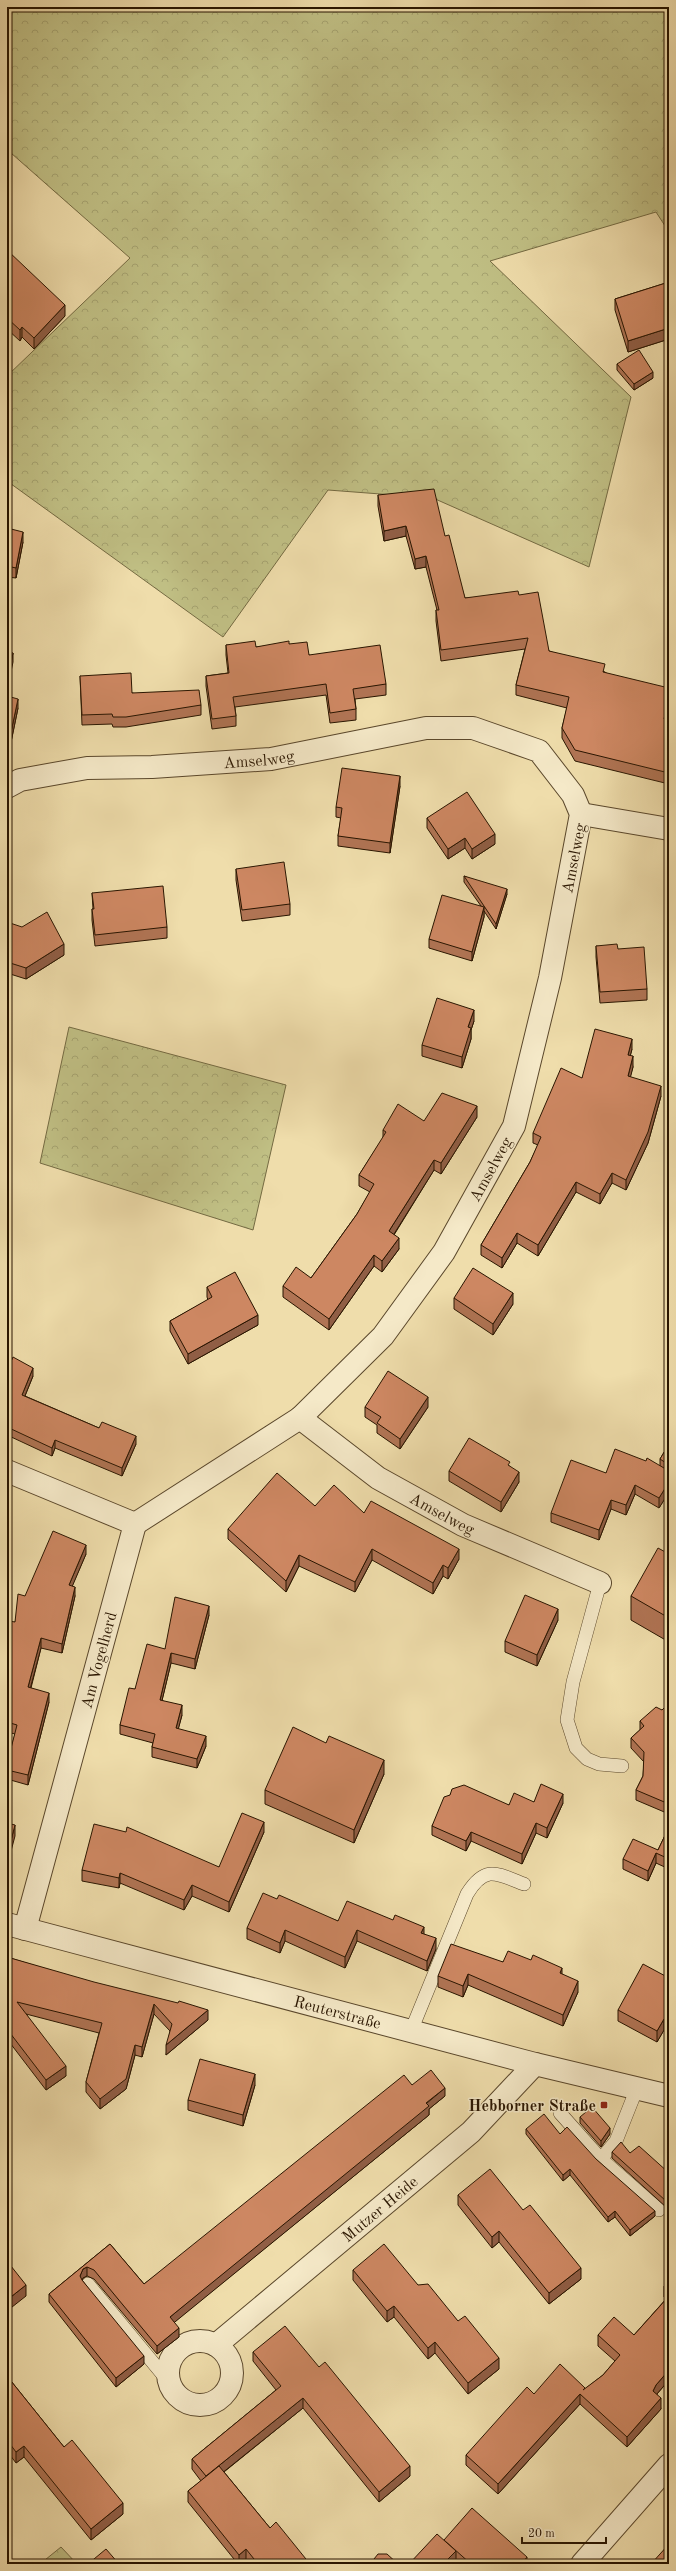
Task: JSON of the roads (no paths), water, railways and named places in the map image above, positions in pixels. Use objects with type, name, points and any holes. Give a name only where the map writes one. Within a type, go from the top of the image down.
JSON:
[{"type":"street","name":"Amselweg","points":[[7,787],[20,780],[87,768],[152,767],[271,759],[426,728],[473,728],[539,751],[573,795],[581,814],[550,978],[514,1126],[444,1252],[383,1336],[300,1418],[134,1524]]},
{"type":"street","points":[[581,814],[669,829]]},
{"type":"street","name":"Amselweg","points":[[300,1418],[378,1478],[463,1525],[600,1583]]},
{"type":"street","points":[[7,1471],[134,1524]]},
{"type":"street","name":"Am Vogelherd","points":[[16,1926],[134,1524]]},
{"type":"street","name":"Reuterstraße","points":[[16,1926],[535,2064],[669,2096]]},
{"type":"street","name":"Mutzer Heide","points":[[216,2345],[471,2132],[535,2064]]},
{"type":"street","points":[[195,2342],[216,2345],[229,2358],[232,2366],[230,2385],[219,2400],[202,2406],[191,2404],[174,2392],[169,2382],[170,2361],[184,2345],[195,2342]]},
{"type":"street","points":[[582,2564],[669,2465]]},
{"type":"lane","points":[[600,1583],[573,1682],[567,1720],[576,1748],[587,1759],[599,1764],[622,1766]]},
{"type":"lane","points":[[411,2031],[467,1894],[476,1880],[485,1874],[496,1873],[524,1884]]},
{"type":"lane","points":[[601,2159],[616,2141],[637,2088]]},
{"type":"lane","points":[[560,2114],[601,2159],[659,2210]]},
{"type":"lane","points":[[88,2284],[169,2382]]},
{"type":"place","name":"Hebborner Straße","points":[[604,2105]]}]
